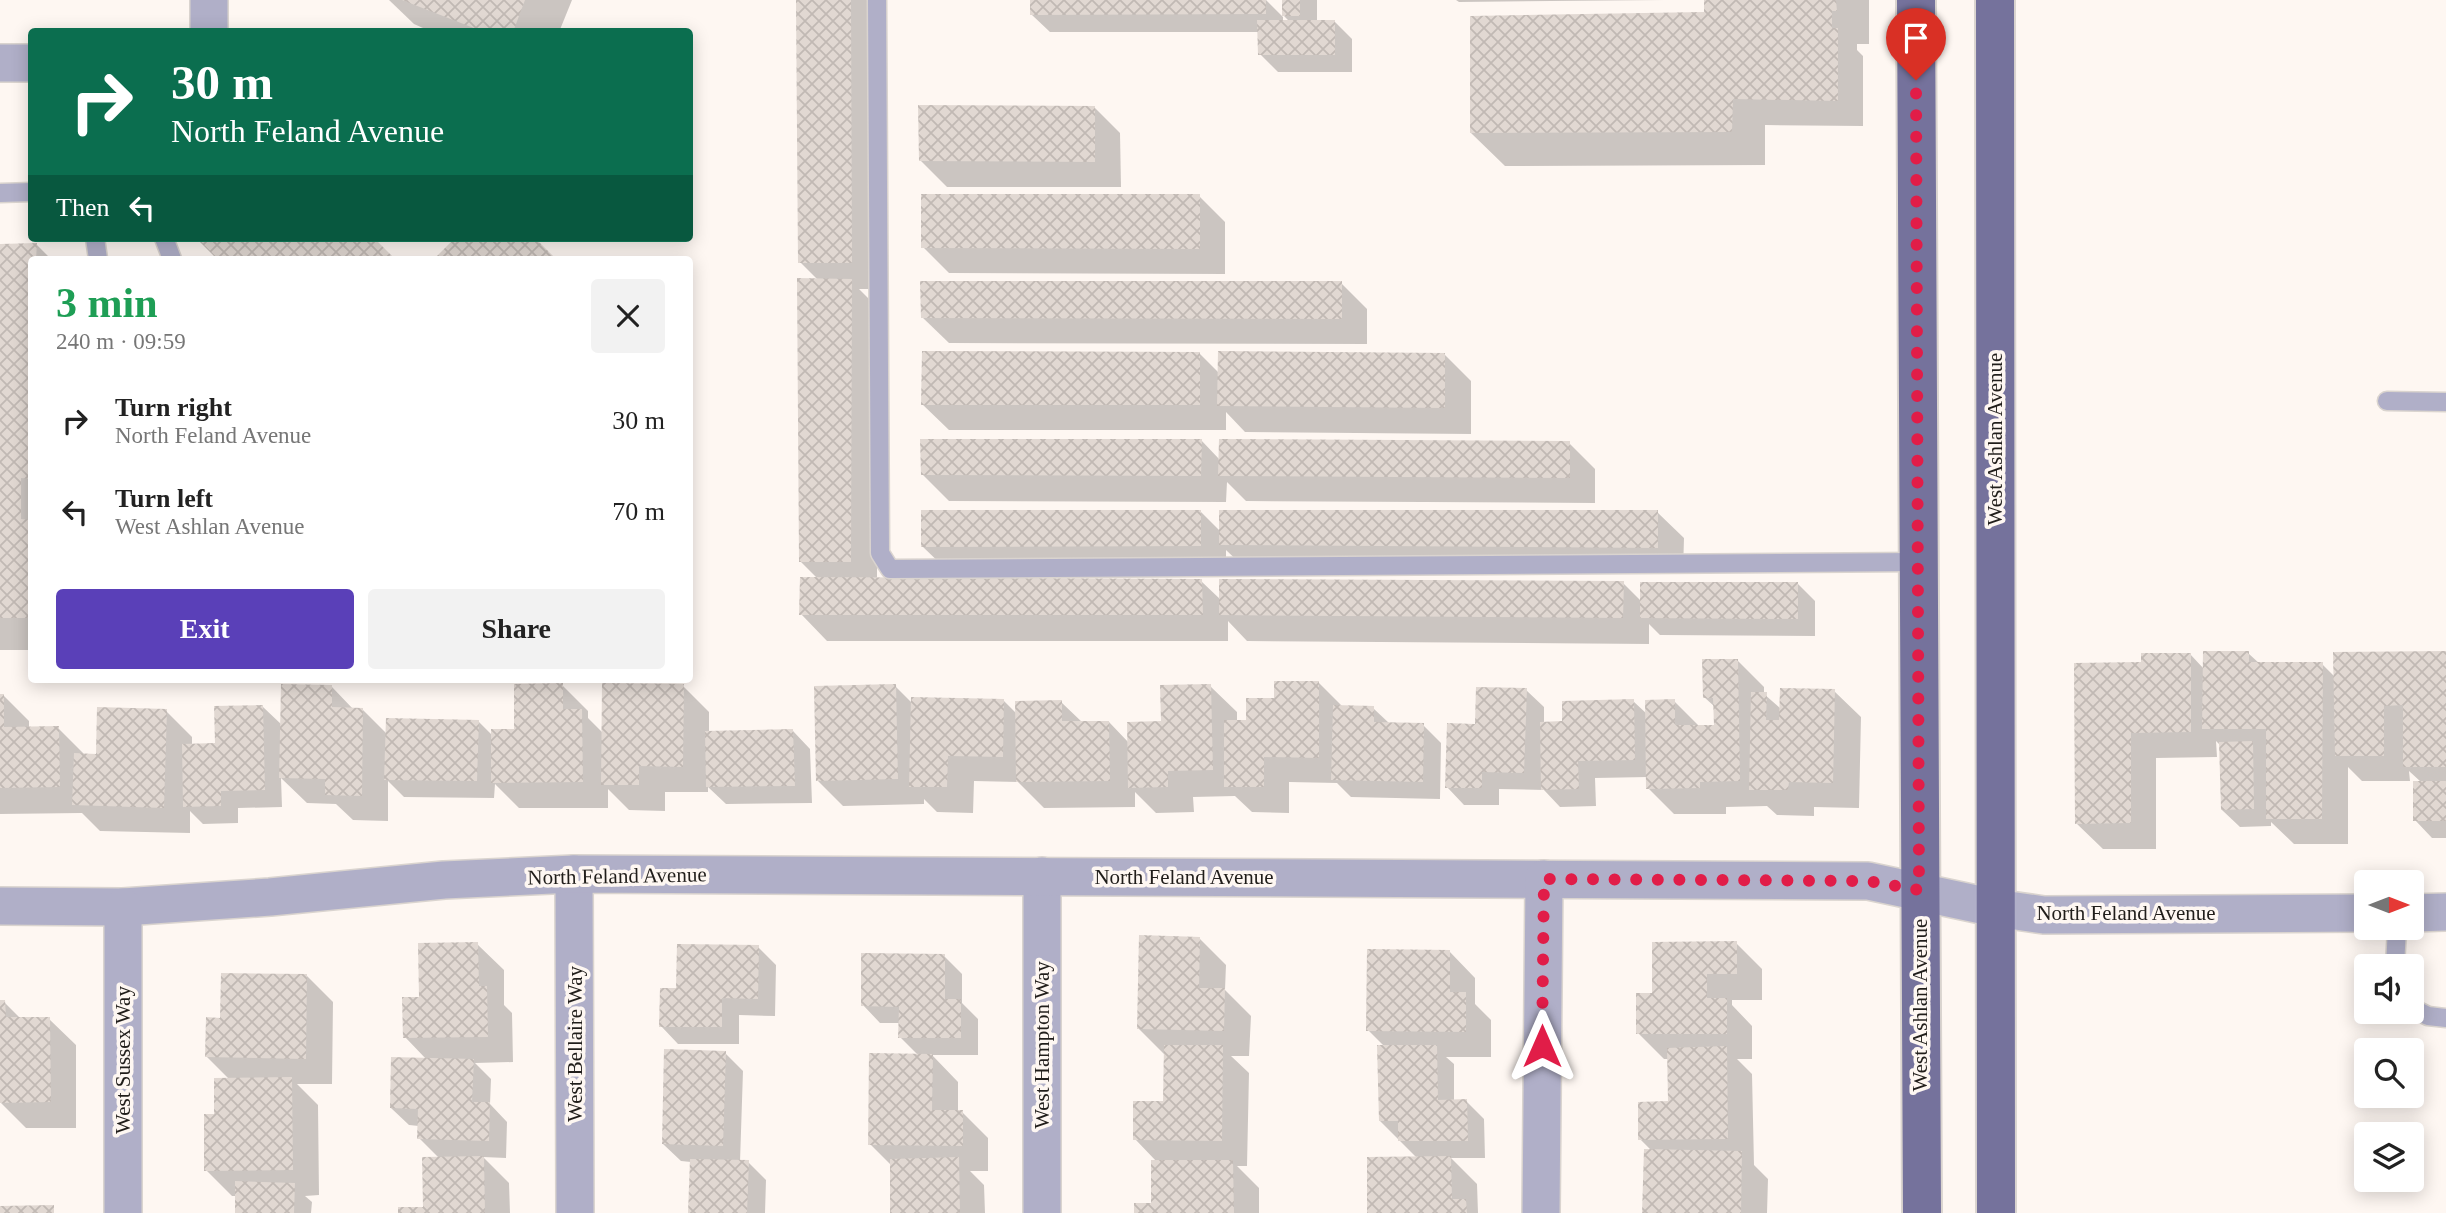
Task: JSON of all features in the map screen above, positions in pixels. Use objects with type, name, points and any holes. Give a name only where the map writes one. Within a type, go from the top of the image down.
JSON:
[{"type":"main road","name":"West Ashlan Avenue","points":[[1916,0],[1922,1213]]},
{"type":"main road","name":"West Ashlan Avenue","points":[[1994,0],[1996,1213]]},
{"type":"street","points":[[209,0],[209,28]]},
{"type":"street","points":[[0,63],[28,62]]},
{"type":"street","name":"North Feland Avenue","points":[[0,906],[123,907],[270,897],[444,880],[574,874],[1868,881],[1995,908],[2044,915],[2354,913]]},
{"type":"street","name":"West Bellaire Way","points":[[574,874],[575,1213]]},
{"type":"street","name":"West Hampton Way","points":[[1042,876],[1042,1213]]},
{"type":"street","points":[[1541,1213],[1544,879]]},
{"type":"street","name":"West Sussex Way","points":[[123,907],[123,1213]]},
{"type":"street","points":[[2424,913],[2446,912]]},
{"type":"lane","points":[[877,0],[880,553],[890,569],[1918,562]]},
{"type":"lane","points":[[0,193],[28,192]]},
{"type":"lane","points":[[2387,401],[2446,401]]},
{"type":"lane","points":[[2424,1014],[2446,1018]]},
{"type":"building","points":[[402,0],[525,0],[514,28],[474,28]]},
{"type":"building","points":[[796,0],[851,0],[852,263],[798,263]]},
{"type":"building","points":[[1030,0],[1266,0],[1266,14],[1030,15]]},
{"type":"building","points":[[1282,0],[1300,0],[1300,16],[1282,16]]},
{"type":"building","points":[[1704,0],[1836,0],[1837,11],[1832,11],[1832,28],[1838,28],[1838,101],[1733,99],[1732,132],[1470,133],[1470,16],[1704,12]]},
{"type":"building","points":[[1257,20],[1335,20],[1335,55],[1258,55]]},
{"type":"building","points":[[918,105],[1095,106],[1095,162],[919,161]]},
{"type":"building","points":[[921,194],[1200,194],[1200,249],[921,248]]},
{"type":"building","points":[[200,242],[378,242],[392,256],[214,256]]},
{"type":"building","points":[[451,242],[539,242],[553,256],[437,256]]},
{"type":"building","points":[[37,243],[36,256],[28,256],[28,479],[21,478],[21,519],[28,520],[28,618],[0,618],[0,244]]},
{"type":"building","points":[[797,278],[852,279],[851,562],[799,562]]},
{"type":"building","points":[[920,281],[1342,281],[1342,319],[921,318]]},
{"type":"building","points":[[922,351],[1200,352],[1200,405],[921,405]]},
{"type":"building","points":[[1218,351],[1445,353],[1445,408],[1217,406]]},
{"type":"building","points":[[920,439],[1202,439],[1201,476],[921,475]]},
{"type":"building","points":[[1219,439],[1570,441],[1570,478],[1218,476]]},
{"type":"building","points":[[921,510],[1201,510],[1201,546],[921,547]]},
{"type":"building","points":[[1219,510],[1658,510],[1658,548],[1219,545]]},
{"type":"building","points":[[800,577],[1202,579],[1203,615],[799,615]]},
{"type":"building","points":[[1219,579],[1624,581],[1623,618],[1219,615]]},
{"type":"building","points":[[1640,582],[1798,582],[1798,619],[1640,618]]},
{"type":"building","points":[[2203,651],[2249,651],[2249,662],[2323,662],[2322,819],[2266,819],[2266,729],[2202,729]]},
{"type":"building","points":[[2446,651],[2446,767],[2403,767],[2403,705],[2384,706],[2384,756],[2335,756],[2333,652]]},
{"type":"building","points":[[2141,653],[2191,653],[2191,732],[2131,733],[2131,823],[2075,824],[2074,663],[2141,662]]},
{"type":"building","points":[[1702,659],[1738,659],[1740,781],[1700,782],[1700,788],[1646,789],[1645,700],[1675,699],[1675,725],[1714,725],[1713,698],[1703,698]]},
{"type":"building","points":[[1274,681],[1319,681],[1319,758],[1264,757],[1264,787],[1224,787],[1224,720],[1246,720],[1246,698],[1274,698]]},
{"type":"building","points":[[563,683],[563,709],[582,709],[583,782],[491,783],[491,729],[514,729],[514,684]]},
{"type":"building","points":[[602,683],[684,684],[683,767],[639,766],[639,785],[601,785]]},
{"type":"building","points":[[281,684],[332,685],[332,707],[363,708],[362,796],[325,795],[325,779],[279,778]]},
{"type":"building","points":[[896,684],[898,779],[816,781],[814,686]]},
{"type":"building","points":[[1211,684],[1213,770],[1168,771],[1168,787],[1128,788],[1127,722],[1161,721],[1160,685]]},
{"type":"building","points":[[1476,687],[1527,688],[1524,773],[1482,772],[1482,788],[1445,788],[1447,723],[1475,724]]},
{"type":"building","points":[[1780,688],[1835,689],[1833,783],[1789,782],[1788,790],[1749,790],[1751,692],[1767,692],[1766,720],[1779,720]]},
{"type":"building","points":[[0,694],[4,694],[4,727],[59,726],[60,787],[0,788]]},
{"type":"building","points":[[911,697],[1004,699],[1003,757],[948,756],[947,787],[909,787]]},
{"type":"building","points":[[1634,699],[1635,760],[1578,761],[1579,789],[1541,790],[1540,722],[1562,721],[1562,701]]},
{"type":"building","points":[[1062,700],[1062,721],[1109,721],[1110,781],[1016,782],[1015,701]]},
{"type":"building","points":[[263,705],[265,790],[221,791],[221,806],[183,807],[182,744],[215,743],[214,706]]},
{"type":"building","points":[[1333,705],[1374,706],[1374,722],[1424,723],[1423,782],[1331,780]]},
{"type":"building","points":[[97,707],[167,709],[164,808],[72,805],[74,753],[96,754]]},
{"type":"building","points":[[386,718],[479,720],[477,781],[384,780]]},
{"type":"building","points":[[793,729],[795,786],[706,787],[705,731]]},
{"type":"building","points":[[2253,741],[2254,809],[2221,810],[2219,742]]},
{"type":"building","points":[[2413,781],[2446,781],[2446,821],[2413,821]]},
{"type":"building","points":[[1139,935],[1200,937],[1199,988],[1225,988],[1224,1031],[1137,1029]]},
{"type":"building","points":[[1737,941],[1737,974],[1707,974],[1707,998],[1727,998],[1727,1034],[1636,1034],[1636,993],[1652,993],[1652,942]]},
{"type":"building","points":[[478,942],[479,986],[487,986],[488,1037],[403,1038],[402,997],[419,997],[418,943]]},
{"type":"building","points":[[677,944],[759,945],[758,999],[722,998],[722,1027],[659,1027],[660,988],[676,988]]},
{"type":"building","points":[[1367,949],[1450,950],[1450,992],[1466,992],[1466,1032],[1366,1031]]},
{"type":"building","points":[[861,953],[945,954],[945,999],[961,999],[961,1038],[898,1038],[899,1007],[861,1006]]},
{"type":"building","points":[[221,973],[307,974],[306,1059],[205,1057],[206,1017],[220,1018]]},
{"type":"building","points":[[0,1000],[5,1000],[6,1017],[50,1017],[51,1102],[0,1103]]},
{"type":"building","points":[[1164,1045],[1223,1045],[1222,1141],[1133,1140],[1133,1101],[1163,1101]]},
{"type":"building","points":[[1377,1045],[1437,1045],[1438,1100],[1467,1099],[1468,1141],[1398,1141],[1398,1121],[1379,1121]]},
{"type":"building","points":[[1727,1046],[1728,1139],[1638,1140],[1638,1102],[1668,1101],[1667,1048]]},
{"type":"building","points":[[664,1049],[726,1051],[723,1146],[662,1144]]},
{"type":"building","points":[[869,1053],[933,1054],[932,1110],[963,1110],[963,1146],[868,1145]]},
{"type":"building","points":[[391,1057],[474,1059],[472,1102],[490,1102],[489,1141],[417,1139],[418,1109],[390,1108]]},
{"type":"building","points":[[292,1077],[293,1170],[204,1171],[204,1114],[214,1114],[214,1078]]},
{"type":"building","points":[[1644,1149],[1742,1151],[1741,1213],[1642,1213]]},
{"type":"building","points":[[484,1156],[485,1213],[398,1213],[398,1207],[423,1207],[422,1157]]},
{"type":"building","points":[[1451,1156],[1452,1199],[1466,1199],[1467,1213],[1367,1213],[1367,1157]]},
{"type":"building","points":[[959,1157],[960,1213],[890,1213],[890,1159]]},
{"type":"building","points":[[690,1159],[749,1160],[747,1213],[688,1213]]},
{"type":"building","points":[[1151,1160],[1233,1160],[1234,1213],[1134,1213],[1134,1203],[1151,1203]]},
{"type":"building","points":[[235,1181],[295,1183],[294,1213],[235,1213]]},
{"type":"building","points":[[54,1205],[54,1213],[0,1213],[0,1206]]},
{"type":"route","points":[[1542,1046],[1544,879],[1868,881],[1919,890],[1916,80]]}]
